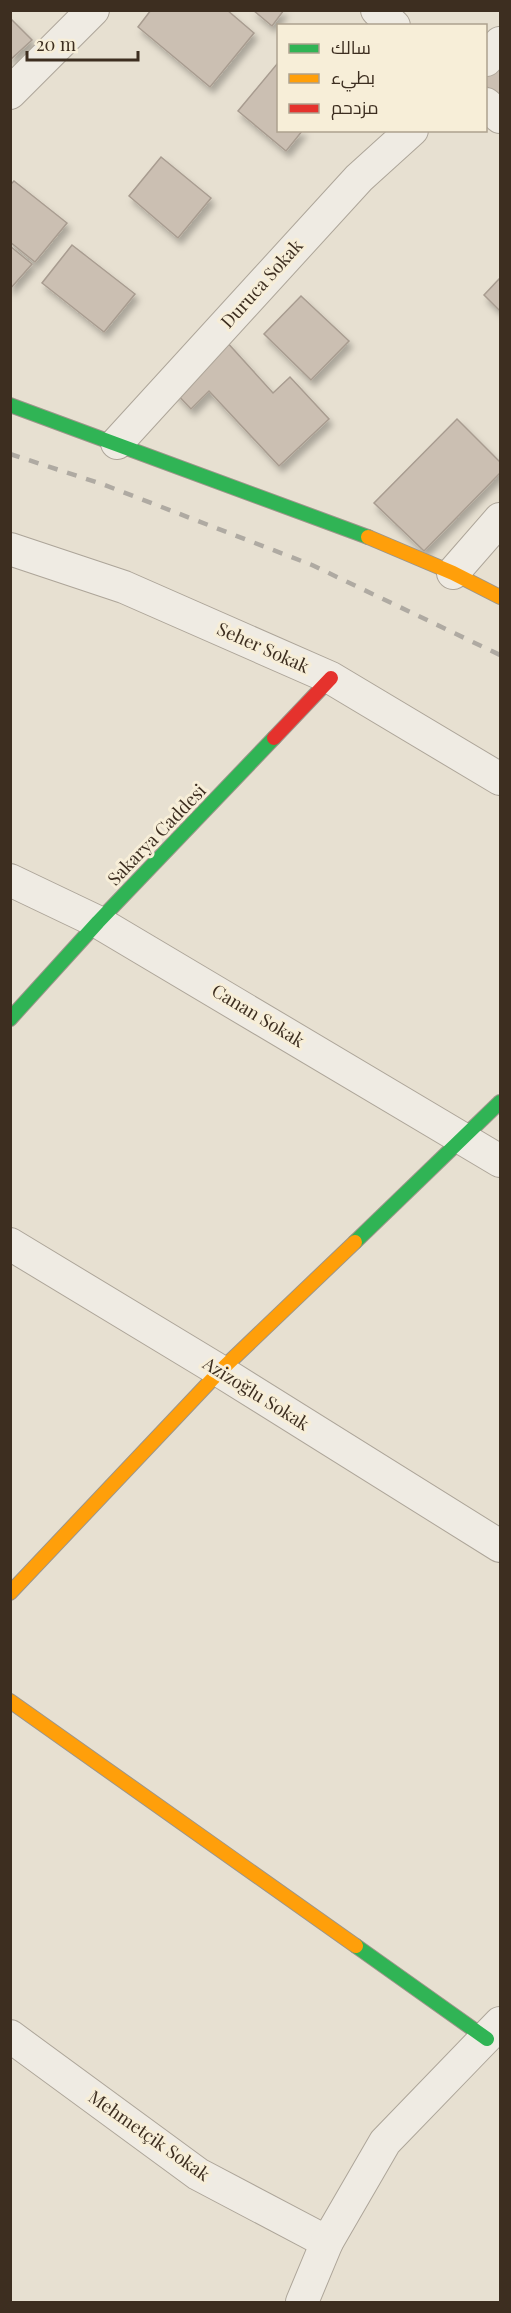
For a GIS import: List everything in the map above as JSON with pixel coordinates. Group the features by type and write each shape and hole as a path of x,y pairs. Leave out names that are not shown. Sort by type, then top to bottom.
{"street":[{"path":"10,93 93,10"},
{"path":"377,10 392,24"},
{"path":"487,59 501,43"},
{"path":"487,105 501,117"},
{"name":"Duruca Sokak","path":"117,443 359,178 410,132"},
{"path":"10,405 346,527 453,573 501,597"},
{"path":"453,573 501,519"},
{"name":"Seher Sokak","path":"10,549 124,587 331,678 501,779"},
{"name":"Sakarya Caddesi","path":"10,1019 98,922 331,678"},
{"name":"Canan Sokak","path":"10,880 98,922 501,1161"},
{"path":"10,1593 220,1371 501,1102"},
{"name":"Azizoğlu Sokak","path":"10,1244 220,1371 501,1546"},
{"path":"10,1701 494,2031 385,2142 327,2242 302,2302"},
{"name":"Mehmetçik Sokak","path":"10,2036 198,2174 327,2242"}],"building":[{"path":"151,10 227,10 254,33 210,87 138,27"},
{"path":"253,10 284,10 272,26"},
{"path":"10,18 32,40 10,60"},
{"path":"500,57 500,99 487,87 487,74"},
{"path":"277,64 277,132 301,132 286,151 238,111"},
{"path":"161,157 211,198 178,238 129,196"},
{"path":"14,181 67,223 35,262 10,242 10,185"},
{"path":"72,245 135,294 104,332 42,283"},
{"path":"10,246 32,264 10,289"},
{"path":"500,278 500,311 484,295"},
{"path":"301,296 349,341 311,380 264,334"},
{"path":"225,340 273,393 290,377 329,419 279,466 209,391 191,409 172,389"},
{"path":"457,419 500,462 500,473 424,551 374,503"}],"railway":[{"path":"10,454 102,484 312,565 500,655"}],"traffic: fast":[{"path":"10,405 368,537"},
{"path":"10,1019 98,922 274,738"},
{"path":"355,1242 500,1102"},
{"path":"356,1946 487,2039"}],"traffic: slow":[{"path":"368,537 453,573 500,597"},
{"path":"10,1593 220,1371 355,1242"},
{"path":"10,1701 356,1946"}],"traffic: jam":[{"path":"274,738 331,678"}]}
